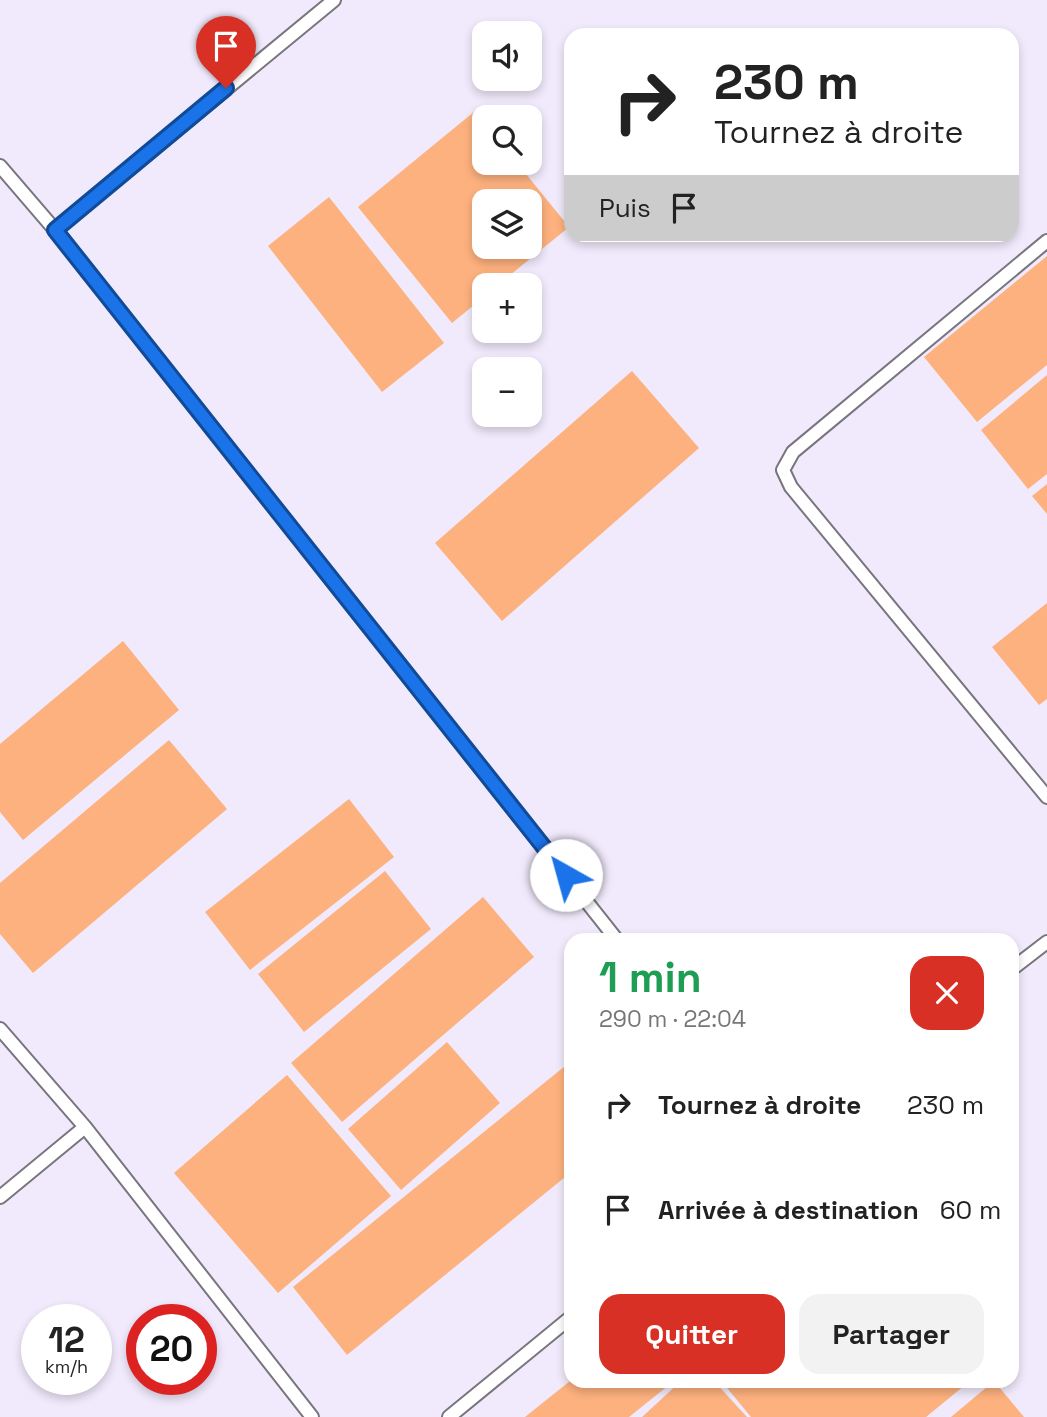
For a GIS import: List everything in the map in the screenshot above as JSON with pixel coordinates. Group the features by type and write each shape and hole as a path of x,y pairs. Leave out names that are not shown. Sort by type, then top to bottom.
{"lane":[{"path":"55,230 334,0"},
{"path":"0,166 55,230 611,933"},
{"path":"1047,241 793,452 783,470 790,487 1047,797"},
{"path":"1019,964 1047,942"},
{"path":"0,1029 85,1126 312,1417"},
{"path":"0,1197 85,1126"},
{"path":"449,1417 564,1323"}],"shaded area":[{"path":"0,0 1047,0 1047,1417 0,1417"}],"building":[{"path":"472,113 472,175 527,175 538,189 472,189 472,259 530,259 513,273 472,273 472,307 452,323 358,207"},
{"path":"542,194 564,221 564,231 542,249"},
{"path":"329,197 444,343 382,392 268,246"},
{"path":"1047,256 1047,365 977,422 924,357"},
{"path":"632,371 699,448 502,621 435,543"},
{"path":"1047,375 1047,474 1028,489 981,430"},
{"path":"1047,484 1047,514 1032,496"},
{"path":"1047,603 1047,699 1039,705 992,647"},
{"path":"123,641 179,710 23,840 0,812 0,744"},
{"path":"169,740 227,809 33,973 0,934 0,883"},
{"path":"349,799 394,857 250,970 205,912"},
{"path":"385,871 431,929 304,1032 258,974"},
{"path":"483,897 534,957 342,1122 291,1063"},
{"path":"447,1042 500,1103 401,1190 348,1129"},
{"path":"564,1067 564,1178 347,1355 293,1287"},
{"path":"287,1075 391,1196 278,1293 174,1173"},
{"path":"564,1386 564,1388 665,1388 629,1417 525,1417"},
{"path":"673,1388 720,1388 747,1417 642,1417"},
{"path":"727,1388 961,1388 926,1417 751,1417"},
{"path":"986,1388 1000,1388 1024,1417 951,1417"}],"route":[{"path":"226,88 55,230 566,875"}]}
